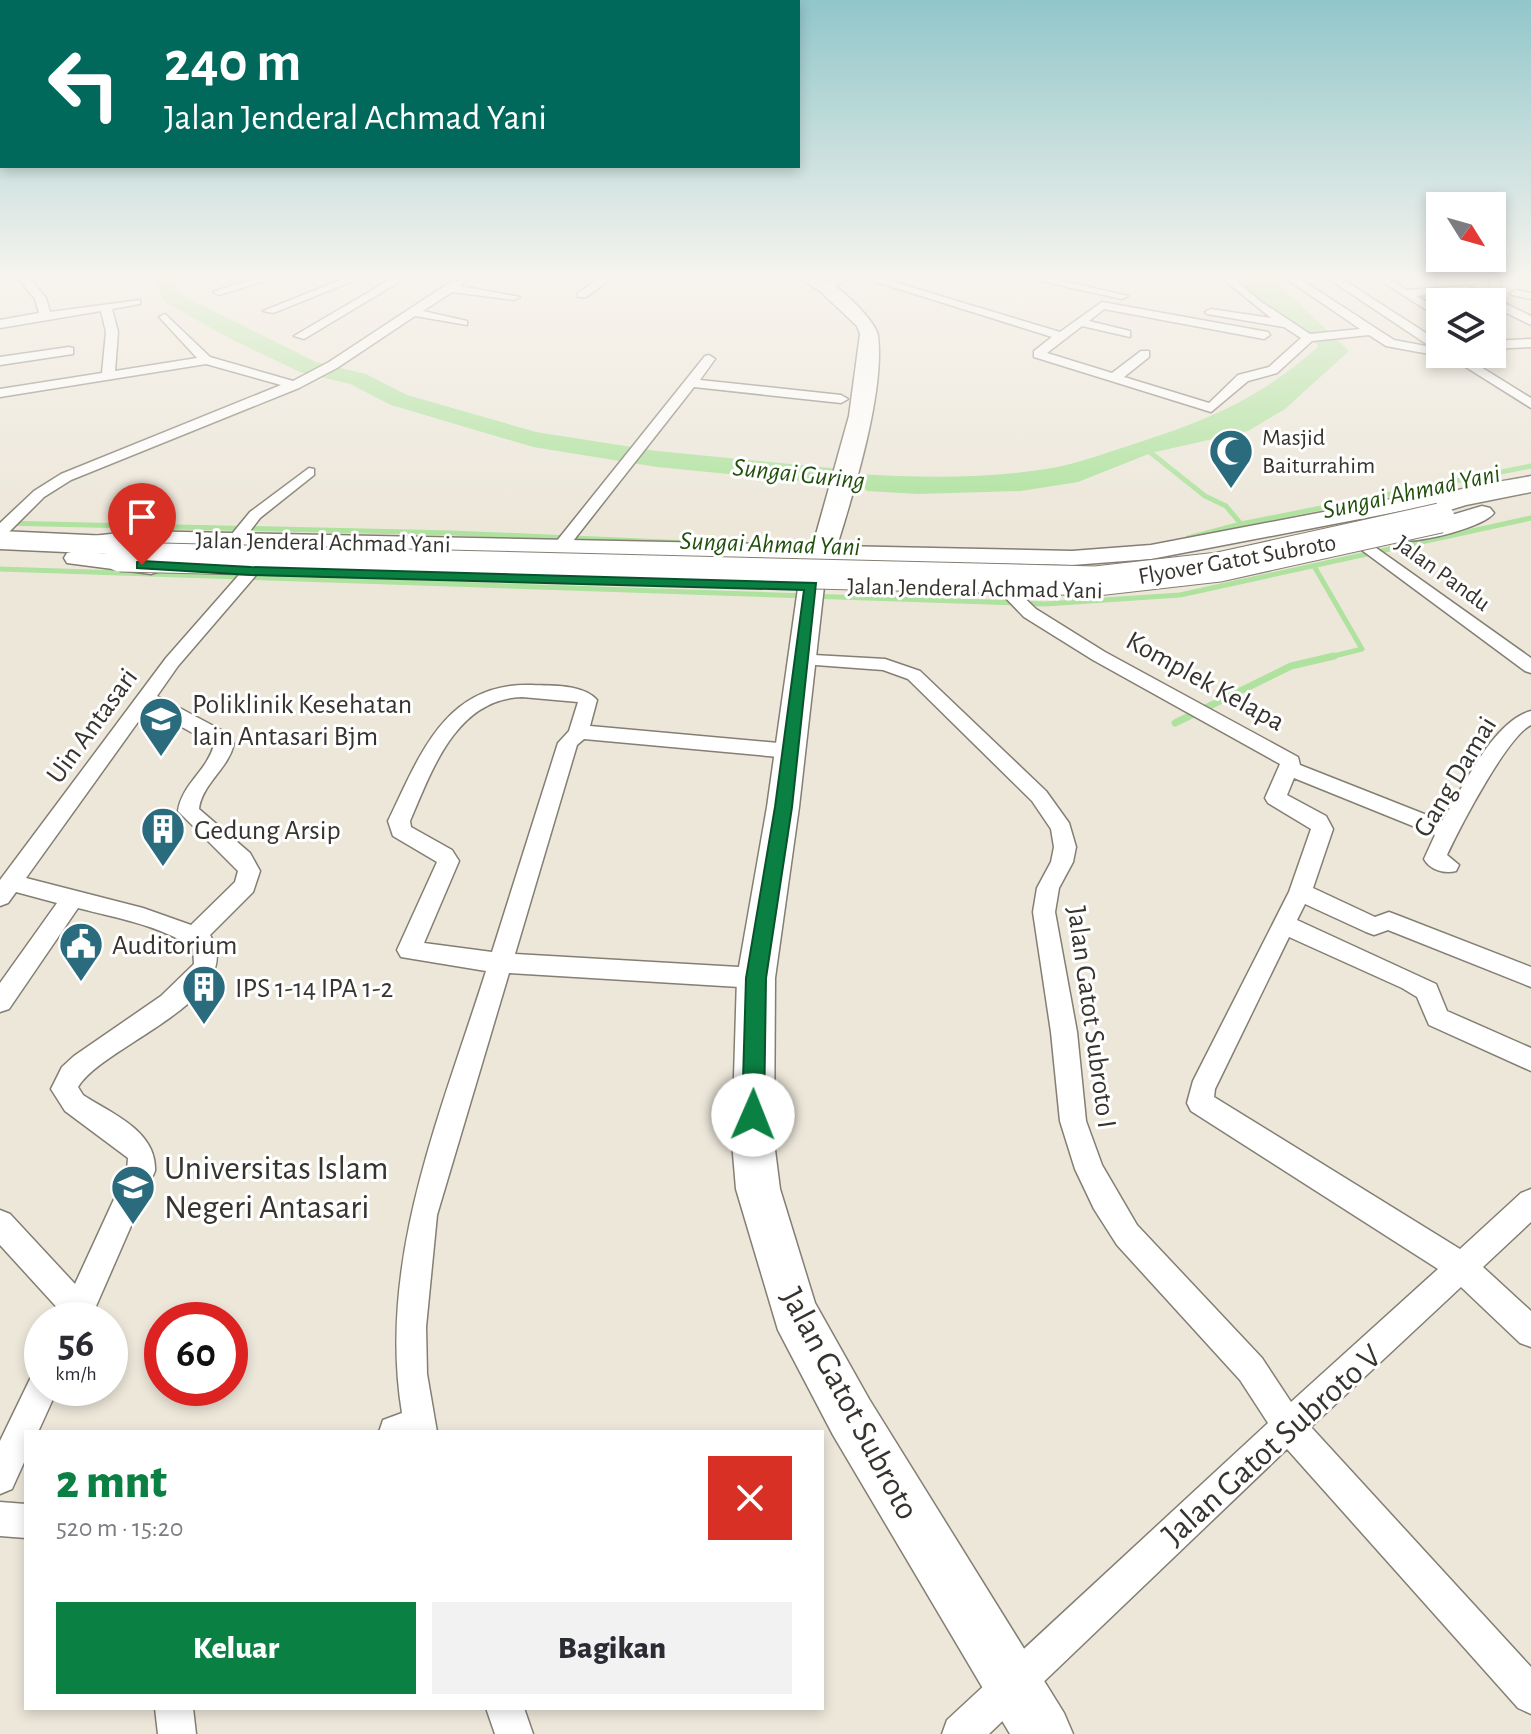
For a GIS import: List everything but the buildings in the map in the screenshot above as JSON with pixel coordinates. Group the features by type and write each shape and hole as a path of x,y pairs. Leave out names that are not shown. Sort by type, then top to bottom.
{"highway":[{"name":"Jalan Jenderal Achmad Yani","path":"1452,510 1531,484"},
{"name":"Jalan Jenderal Achmad Yani","path":"1452,510 1531,501"},
{"name":"Flyover Gatot Subroto","path":"125,551 1096,581 1219,567 1452,510"},
{"name":"Jalan Jenderal Achmad Yani","path":"5,529 84,550 125,551"}],"main road":[{"path":"836,478 846,360"},
{"path":"836,478 858,424 866,360"},
{"name":"Jalan Gatot Subroto","path":"836,478 818,546 756,978 753,1142 758,1189 795,1313 851,1417 1028,1711"},
{"name":"Jalan Jenderal Achmad Yani","path":"1400,504 1452,510 1450,525 1371,550 1176,585 1015,599 935,588 810,597 697,583 250,573 84,550 137,538 564,539 702,550 818,546 937,556 1072,558 1151,552 1400,504"},
{"path":"697,583 734,574 740,567 738,562 702,550"},
{"path":"935,588 891,581 876,572 884,564 937,556"}],"street":[{"path":"108,375 109,360"},
{"path":"2,410 7,392 206,360 294,385"},
{"path":"5,529 48,487 66,477 294,385 341,360"},
{"path":"564,539 637,453 708,360"},
{"path":"1057,360 1214,408 1241,380 1273,370 1285,360"},
{"path":"1114,378 1137,360"},
{"path":"1473,368 1531,404"},
{"path":"691,383 843,385"},
{"path":"235,540 255,515 309,472"},
{"name":"Jalan Pandu","path":"1371,550 1531,667"},
{"name":"Uin Antasari","path":"5,890 172,662 250,573"},
{"name":"Komplek Kelapa","path":"1015,599 1099,656 1291,762 1275,798 1312,815 1322,829 1300,892"},
{"name":"Jalan Gatot Subroto I","path":"802,658 885,665 914,675 1054,813 1065,847 1062,862 1048,888 1044,912 1064,1032 1073,1121 1089,1169 1127,1235 1251,1369 1289,1427 1531,1695"},
{"path":"412,1429 411,1327 423,1215 500,963 568,743 578,733 588,700 585,696 504,692 458,717 429,758 399,821 401,831 448,861 409,950 500,963 756,978"},
{"path":"145,698 216,736 224,744 222,756 192,795 188,811 242,859 249,871 245,886 194,936"},
{"name":"Gang Damai","path":"1448,865 1435,859 1447,831 1506,736 1518,723 1531,717"},
{"path":"578,733 790,751"},
{"path":"1290,769 1447,831"},
{"path":"5,890 72,899 143,917 194,936 206,950 206,965 199,976 175,999 83,1064 71,1075 64,1089 74,1103 136,1146 142,1155 141,1171 83,1302"},
{"path":"1531,977 1389,921 1374,926 1300,892 1202,1089 1200,1103 1463,1268 1531,1332"},
{"path":"0,1002 72,899"},
{"path":"1285,925 1411,981 1427,991 1438,1018 1531,1060"},
{"name":"Jalan Gatot Subroto V","path":"961,1734 1028,1711 1181,1525 1531,1203"},
{"path":"0,1224 66,1302"},
{"path":"0,1477 34,1406"},
{"path":"0,1519 24,1521"},
{"path":"174,1710 177,1734"},
{"path":"506,1710 514,1734"}],"water":[{"path":"1302,360 1339,360 1285,409 1248,431 1151,453 1078,482 1021,491 918,494 867,491 862,486 778,476 778,469 957,476 1028,472 1062,466 1093,458 1215,414 1257,392"}],"waterway":[{"name":"Sungai Guring","path":"293,360 308,367 358,379 399,400 533,439 657,459 831,476"},
{"path":"1146,449 1205,496 1226,506 1241,524"},
{"name":"Sungai Ahmad Yani","path":"1241,524 1531,466"},
{"name":"Sungai Ahmad Yani","path":"0,569 1045,604 1180,595 1531,518"},
{"name":"Sungai Ahmad Yani","path":"0,523 452,533 689,543"},
{"name":"Sungai Ahmad Yani","path":"1188,538 1241,524"},
{"path":"1314,566 1362,649 1334,656"},
{"path":"1175,723 1291,666 1334,656"},
{"path":"1326,658 1334,656"}],"place":[{"name":"Masjid Baiturrahim","path":"1231,490"},
{"name":"Poliklinik Kesehatan Iain Antasari Bjm","path":"161,758"},
{"name":"Gedung Arsip","path":"163,868"},
{"name":"Auditorium","path":"81,983"},
{"name":"IPS 1-14 IPA 1-2","path":"204,1026"},
{"name":"Universitas Islam Negeri Antasari","path":"133,1226"}],"route":[{"path":"142,565 251,571 811,586 783,807 756,978 753,1115"}]}
